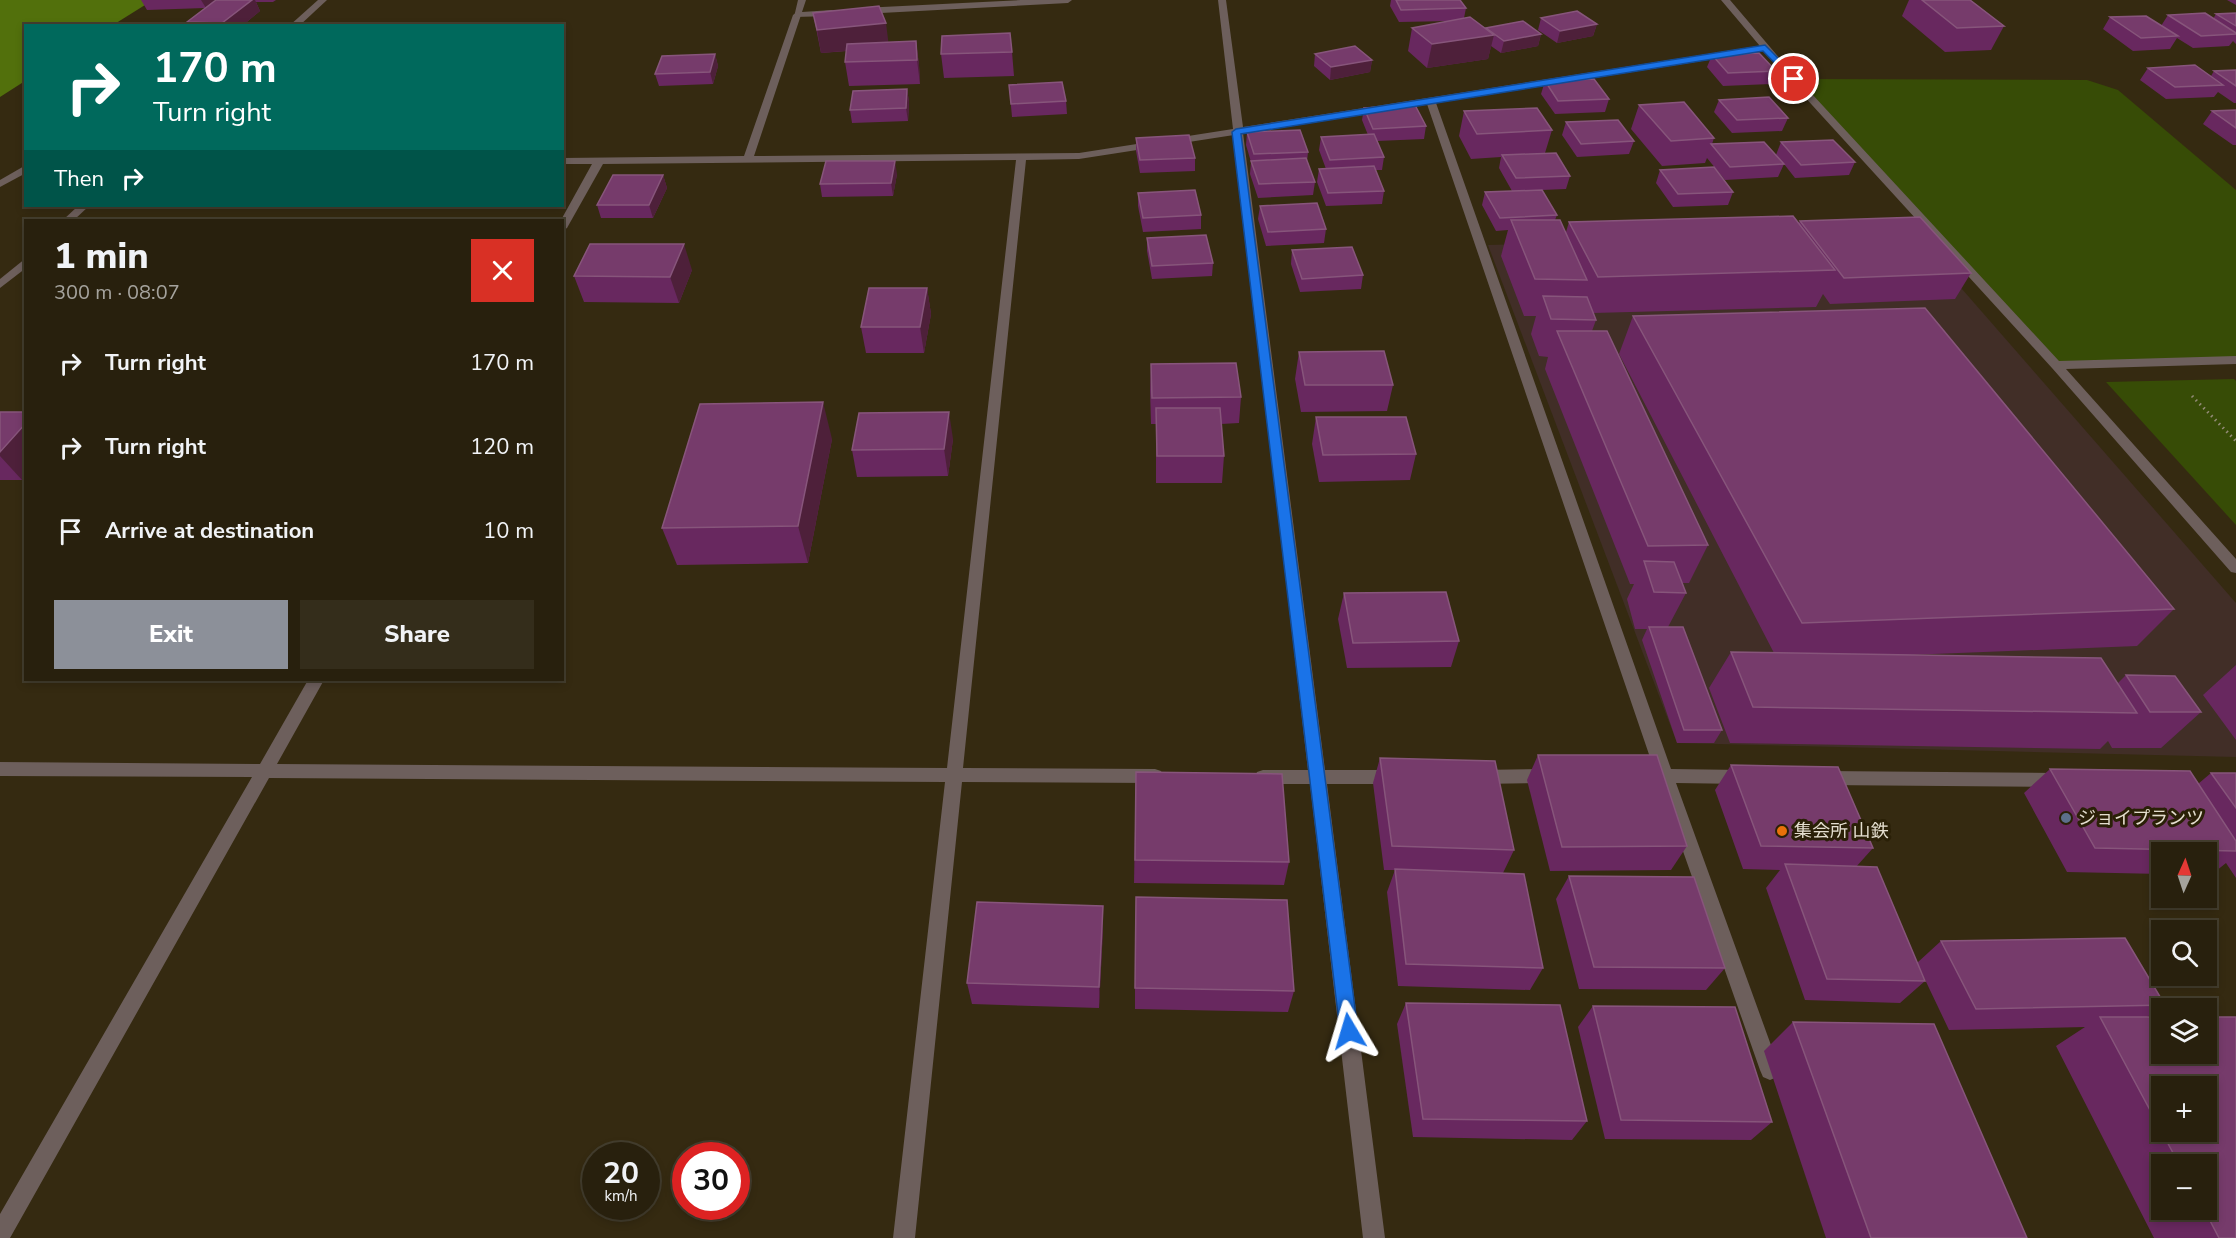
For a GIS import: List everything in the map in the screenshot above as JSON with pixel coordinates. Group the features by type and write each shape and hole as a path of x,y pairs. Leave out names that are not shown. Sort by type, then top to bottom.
{"street":[{"path":"295,24 323,0"},
{"path":"748,159 802,0"},
{"path":"854,12 1068,0"},
{"path":"1222,0 1236,132 1374,1238"},
{"path":"1725,0 1765,48 2056,365 2236,568"},
{"path":"797,15 843,13"},
{"path":"564,161 1080,156 1765,48"},
{"path":"1431,101 1665,776 1775,1084"},
{"path":"904,1238 1021,156"},
{"path":"564,224 599,161"},
{"path":"0,184 24,169"},
{"path":"69,219 83,207"},
{"path":"0,285 24,263"},
{"path":"2056,365 2236,360"},
{"path":"0,1235 197,885 266,770 315,681"},
{"path":"0,769 1177,776"},
{"path":"1462,777 1569,776"},
{"path":"1629,776 1760,777"},
{"path":"1248,777 1414,777"},
{"path":"1808,778 2069,780"}],"path":[{"path":"2161,363 2236,441"}],"shaded area":[{"path":"1914,234 2236,603 2236,757 1677,743 1488,245"}],"green space":[{"path":"0,0 153,0 115,24 24,24 24,82 0,97"},
{"path":"1794,79 2087,80 2118,90 2236,190 2236,359 2056,365"},
{"path":"2234,379 2236,381 2236,525 2106,382"}],"building":[{"path":"216,0 252,0 222,23 187,22"},
{"path":"1396,0 1460,0 1466,8 1401,10"},
{"path":"1922,0 1970,0 2004,26 1957,28"},
{"path":"879,6 886,23 817,30 813,13"},
{"path":"1577,11 1597,24 1560,31 1541,18"},
{"path":"2205,13 2236,34 2201,36 2168,15"},
{"path":"2236,13 2236,26 2216,14"},
{"path":"2146,16 2178,36 2141,38 2110,17"},
{"path":"1470,17 1494,35 1432,44 1412,28"},
{"path":"1523,21 1541,34 1504,41 1486,28"},
{"path":"1010,33 1012,52 941,54 942,36"},
{"path":"916,41 917,60 845,62 847,44"},
{"path":"1355,46 1372,60 1331,67 1315,54"},
{"path":"1759,53 1776,71 1728,73 1712,55"},
{"path":"715,54 710,72 655,74 662,56"},
{"path":"2195,65 2223,85 2175,87 2148,68"},
{"path":"2236,70 2236,86 2214,71"},
{"path":"1594,79 1609,99 1558,101 1545,81"},
{"path":"1062,82 1066,101 1011,104 1009,85"},
{"path":"907,89 906,108 850,110 853,91"},
{"path":"1769,97 1788,118 1737,120 1719,100"},
{"path":"1684,102 1714,138 1671,141 1639,105"},
{"path":"1415,105 1426,126 1373,129 1364,108"},
{"path":"1537,108 1552,130 1477,134 1464,111"},
{"path":"2236,110 2236,128 2212,111"},
{"path":"1618,120 1634,141 1581,144 1566,122"},
{"path":"1300,130 1308,152 1254,154 1247,132"},
{"path":"1374,134 1384,157 1330,160 1321,137"},
{"path":"1189,135 1195,158 1140,160 1136,138"},
{"path":"1833,140 1855,162 1801,165 1781,142"},
{"path":"1764,142 1784,164 1730,167 1711,144"},
{"path":"1556,153 1570,176 1516,178 1502,155"},
{"path":"1306,158 1315,182 1259,184 1251,161"},
{"path":"826,161 895,161 891,183 820,184"},
{"path":"1374,166 1384,191 1328,193 1319,169"},
{"path":"1714,167 1733,192 1678,194 1660,170"},
{"path":"613,175 663,175 649,205 597,205"},
{"path":"1195,190 1201,215 1143,218 1138,193"},
{"path":"1542,190 1557,215 1500,218 1485,192"},
{"path":"1317,203 1326,229 1268,232 1260,206"},
{"path":"1793,216 1835,270 1598,277 1569,222"},
{"path":"1920,217 1971,273 1844,278 1800,221"},
{"path":"1511,220 1560,220 1587,280 1535,279"},
{"path":"1206,235 1213,263 1152,266 1147,238"},
{"path":"590,244 684,244 670,277 574,276"},
{"path":"1352,247 1363,275 1302,279 1292,250"},
{"path":"869,288 927,288 920,327 861,327"},
{"path":"1543,296 1587,297 1596,320 1551,319"},
{"path":"1925,308 2174,609 1802,623 1633,316"},
{"path":"1557,331 1607,331 1708,545 1648,546"},
{"path":"1384,351 1393,385 1305,385 1299,352"},
{"path":"1236,363 1241,397 1152,398 1151,364"},
{"path":"823,402 798,526 662,528 700,404"},
{"path":"1156,408 1220,408 1224,456 1157,456"},
{"path":"0,412 24,412 24,425 0,452"},
{"path":"949,412 944,449 852,450 859,413"},
{"path":"1316,417 1406,417 1416,454 1323,455"},
{"path":"1644,561 1674,562 1686,593 1654,592"},
{"path":"1446,592 1459,641 1353,643 1344,593"},
{"path":"1649,627 1683,627 1722,730 1684,730"},
{"path":"1731,652 2101,658 2137,713 1753,707"},
{"path":"2126,675 2175,676 2201,712 2150,712"},
{"path":"1538,755 1657,755 1687,846 1562,847"},
{"path":"1380,758 1495,761 1514,850 1392,846"},
{"path":"1731,765 1838,767 1873,848 1761,846"},
{"path":"2050,769 2190,771 2236,841 2236,851 2217,851 2217,842 2151,842 2151,849 2095,848"},
{"path":"1136,772 1282,774 1289,862 1135,860"},
{"path":"2211,773 2236,773 2236,808"},
{"path":"1785,864 1877,867 1925,981 1827,979"},
{"path":"1395,869 1524,874 1543,968 1406,964"},
{"path":"1569,876 1694,877 1725,968 1594,967"},
{"path":"1136,897 1287,900 1294,991 1135,988"},
{"path":"977,902 1103,906 1099,987 967,983"},
{"path":"2125,938 2151,982 2151,986 2154,986 2161,998 2151,998 2151,1005 1976,1009 1941,941"},
{"path":"1406,1003 1560,1005 1587,1121 1423,1119"},
{"path":"1593,1006 1735,1007 1772,1122 1621,1120"},
{"path":"2100,1017 2151,1017 2151,1064 2217,1064 2217,1017 2236,1017 2236,1238 2219,1238 2210,1220 2217,1220 2217,1154 2174,1154 2167,1142 2217,1142 2217,1076 2151,1076 2151,1112"},
{"path":"1793,1022 1934,1024 2027,1238 1871,1238"}],"place":[{"name":"ジョイプランツ","path":"2066,818"},
{"name":"集会所 山鉄","path":"1782,831"}],"route":[{"path":"1349,1031 1236,132 1765,48 1794,79"}]}
